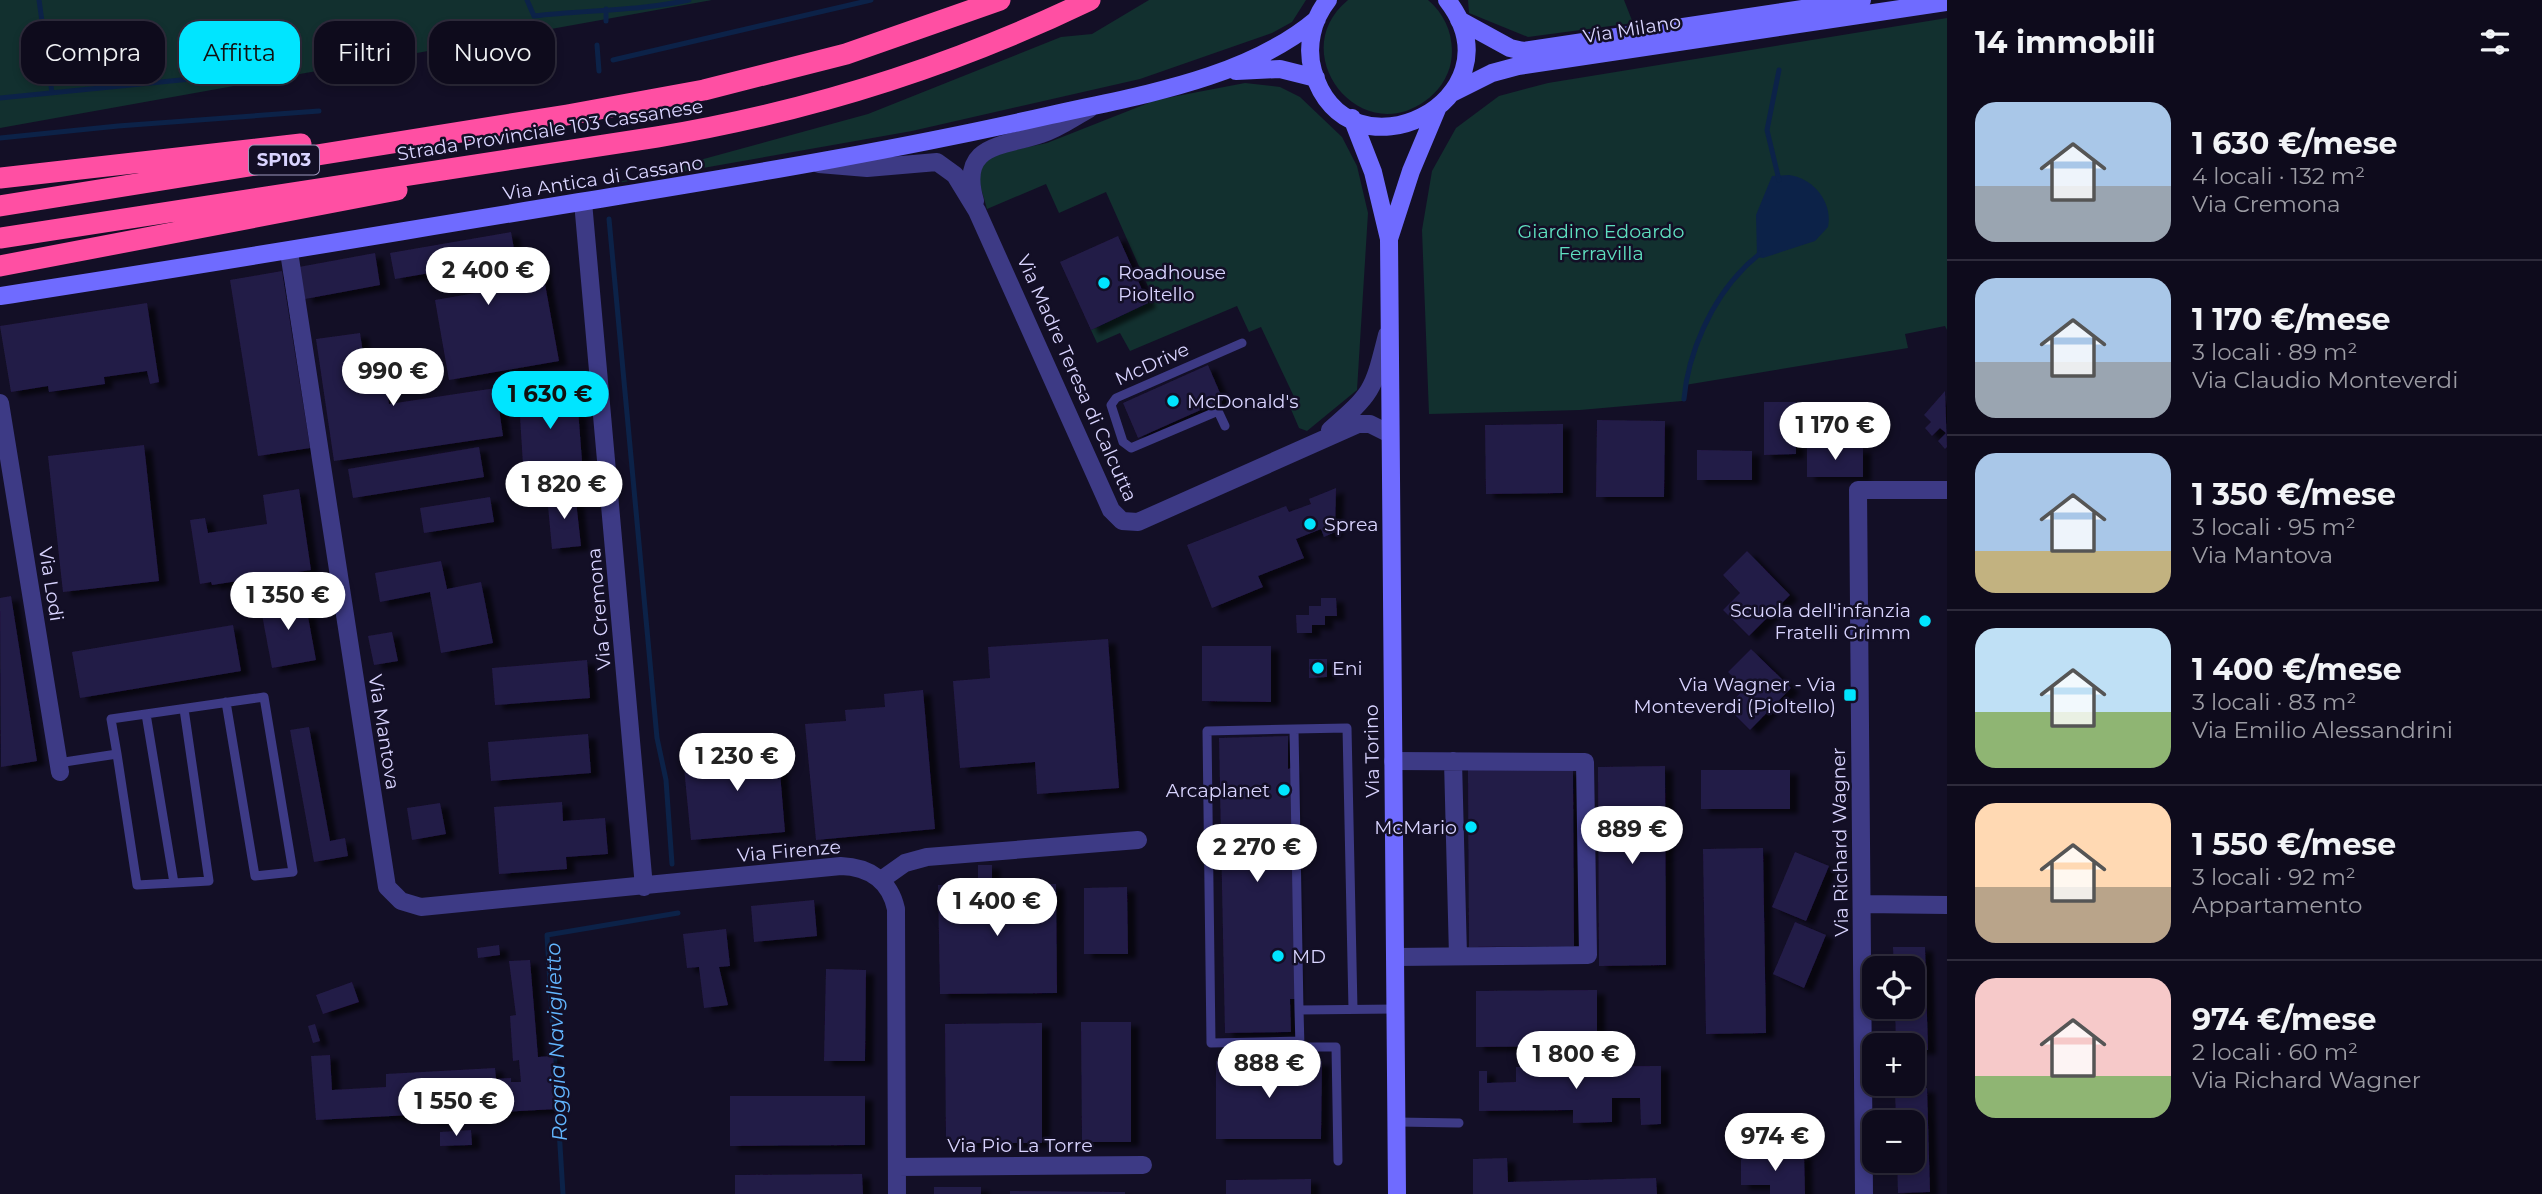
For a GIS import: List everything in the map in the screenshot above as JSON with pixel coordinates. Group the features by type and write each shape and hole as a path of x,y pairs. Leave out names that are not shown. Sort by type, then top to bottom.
{"highway":[{"name":"Strada Provinciale 103 Cassanese","path":"0,206 567,115 704,90 799,67 892,39 1000,0"},
{"name":"Strada Provinciale 103 Cassanese","path":"0,238 718,126 839,96 981,48 1090,0"},
{"name":"SP103","path":"0,177 567,115"},
{"name":"SP103","path":"0,266 381,194 562,152"}],"street":[{"path":"1328,0 1317,19 1310,41 1315,78 1330,101 1352,118 1373,126 1397,127 1419,121 1437,109 1452,93 1465,58 1465,38 1448,1"},
{"name":"Via Milano","path":"1459,20 1510,48 1523,51 1862,0"},
{"name":"Via Milano","path":"1452,93 1492,73 1518,66 1947,2"},
{"name":"Via Antica di Cassano","path":"0,296 289,252 932,141 1098,105 1208,75 1276,49 1317,19"},
{"name":"Via Antica di Cassano","path":"1208,75 1271,68 1315,78"},
{"name":"Via Madre Teresa di Calcutta","path":"978,211 971,178 974,165 984,151 1043,134 1098,105"},
{"path":"1389,239 1410,171 1437,109"},
{"path":"1352,118 1373,172 1389,239"},
{"name":"Via Madre Teresa di Calcutta","path":"812,163 867,168 937,162 955,174 978,211 1111,510 1119,519 1138,522 1316,441 1362,423 1391,433"},
{"name":"Via Cremona","path":"583,202 645,887"},
{"name":"Via Torino","path":"1389,239 1398,1194"},
{"name":"Via Mantova","path":"289,252 387,887"},
{"name":"Via Madre Teresa di Calcutta","path":"1316,441 1373,388 1390,325"},
{"name":"Via Lodi","path":"0,402 59,768"},
{"name":"Via Richard Wagner","path":"1864,1194 1858,491 1947,490"},
{"path":"1393,761 1585,762 1588,955 1395,957"},
{"path":"1453,761 1458,956"},
{"path":"897,1194 896,909 888,887 881,880 899,866 919,859 1138,839"},
{"name":"Via Firenze","path":"387,887 401,901 421,907 841,866 863,870 881,880"},
{"path":"1862,904 1947,905"},
{"name":"Via Pio La Torre","path":"897,1167 1143,1166"}],"lane":[{"name":"McDrive","path":"1225,426 1218,411 1131,448 1123,442 1111,405 1116,398 1242,344"},
{"path":"184,709 209,881 137,886 111,719 184,709 226,702 264,697 293,872 255,876 226,702"},
{"path":"146,714 174,883"},
{"path":"1300,1041 1211,1043 1206,731 1347,728 1353,1009"},
{"path":"1294,729 1300,1047 1336,1047 1338,1161"},
{"path":"59,768 117,754"},
{"path":"1299,1010 1396,1009"},
{"path":"1397,1122 1459,1123"}],"green space":[{"path":"0,0 712,0 555,28 555,21 429,21 429,51 415,53 415,21 314,21 314,72 300,74 300,21 179,21 179,84 245,84 0,128"},
{"path":"1149,0 1306,0 1292,22 1272,33 1140,79 912,131 612,184 868,114 1061,37 1092,34"},
{"path":"1348,0 1428,0 1444,20 1452,44 1450,68 1442,84 1425,101 1400,113 1376,113 1355,104 1338,88 1327,67 1324,44 1330,21"},
{"path":"1468,0 1624,0 1633,23 1528,37 1469,13"},
{"name":"Giardino Edoardo Ferravilla","path":"1947,18 1947,330 1945,326 1905,334 1908,348 1685,385 1682,401 1580,410 1429,414 1422,230 1432,171 1456,128 1499,96 1548,83"},
{"path":"1245,83 1280,87 1300,97 1342,137 1357,166 1368,213 1357,390 1307,431 1299,428 1290,407 1297,403 1261,327 1249,332 1237,306 1130,351 1120,333 1097,343 1091,330 1154,300 1106,192 1059,213 1046,184 987,209 978,178 980,168 995,154 1047,143 1156,100"}],"water":[{"path":"1789,175 1806,181 1819,193 1827,209 1828,227 1815,241 1763,258 1757,257 1756,215 1772,176"}],"building":[{"path":"511,232 517,266 541,262 559,361 449,380 435,300 481,292 476,265 395,279 390,253"},
{"name":"Roadhouse Pioltello","path":"1118,236 1148,303 1091,330 1060,262"},
{"path":"375,253 380,285 305,299 299,267"},
{"path":"282,271 310,448 258,456 230,280"},
{"path":"147,303 159,382 150,384 147,371 104,377 105,384 49,392 48,386 11,392 0,326"},
{"path":"360,333 365,366 383,364 389,404 496,388 503,436 334,461 316,339"},
{"name":"McDonald's","path":"1208,365 1223,400 1138,438 1123,403"},
{"path":"1945,391 1947,447 1945,449 1938,441 1946,433 1940,428 1932,436 1925,428 1931,422 1924,415"},
{"path":"577,396 582,461 523,465 519,400"},
{"path":"1764,402 1796,402 1796,454 1764,455"},
{"path":"1597,420 1665,421 1664,497 1596,497"},
{"path":"1563,424 1563,493 1486,494 1485,425"},
{"path":"144,445 159,581 63,592 48,456"},
{"path":"479,447 484,477 353,498 348,469"},
{"path":"1807,448 1863,448 1863,477 1807,477"},
{"path":"1697,450 1752,451 1752,480 1697,480"},
{"path":"1336,488 1335,532 1324,537 1321,529 1296,539 1304,558 1258,576 1263,587 1212,608 1187,545 1286,506 1289,512 1311,504 1309,499"},
{"path":"299,489 311,570 212,585 211,582 200,584 190,520 205,518 208,533 267,524 263,495"},
{"path":"575,492 581,546 552,549 547,495"},
{"path":"490,497 494,522 424,533 420,508"},
{"path":"1747,551 1790,595 1749,636 1723,610 1740,593 1723,575"},
{"path":"441,561 447,589 481,582 493,643 441,653 430,592 380,602 375,573"},
{"path":"304,595 316,660 272,668 260,604"},
{"path":"11,596 37,761 1,767 0,598"},
{"path":"1321,598 1336,598 1337,616 1325,616 1325,625 1312,625 1312,633 1297,633 1296,615 1309,615 1309,606 1321,606"},
{"path":"233,625 241,671 80,698 72,652"},
{"path":"392,632 398,661 374,665 368,636"},
{"path":"1108,639 1119,788 1037,794 1035,762 960,768 953,681 990,678 988,647"},
{"path":"1202,646 1271,646 1271,702 1202,701"},
{"path":"1751,649 1791,688 1750,730 1727,707 1745,688 1728,672"},
{"name":"Eni","path":"1309,659 1327,659 1327,677 1309,678"},
{"path":"587,660 590,698 495,705 492,668"},
{"path":"923,690 935,829 816,840 805,724 846,721 845,710 885,707 884,694"},
{"path":"309,727 330,841 345,838 348,856 314,862 290,730"},
{"path":"588,734 591,773 491,781 488,742"},
{"path":"777,736 785,832 691,840 684,767 716,765 715,751 746,748 745,739"},
{"path":"1288,736 1288,769 1291,768 1295,999 1290,999 1291,1032 1225,1033 1219,738"},
{"path":"1665,766 1666,965 1599,966 1598,767"},
{"path":"1468,770 1573,770 1574,946 1469,947"},
{"path":"1701,770 1790,770 1790,809 1701,809"},
{"path":"562,802 563,821 605,818 608,854 566,857 567,869 499,874 494,807"},
{"path":"440,803 446,834 412,840 407,808"},
{"path":"1763,848 1766,1033 1706,1034 1703,849"},
{"path":"1795,852 1829,866 1806,921 1772,907"},
{"path":"978,865 992,865 992,885 1056,884 1057,993 940,994 938,885 978,885"},
{"path":"1127,887 1128,954 1084,954 1084,888"},
{"path":"814,900 817,936 754,942 751,906"},
{"path":"1795,922 1826,935 1804,988 1773,974"},
{"path":"726,929 730,966 719,967 728,1005 704,1008 699,967 687,968 683,934"},
{"path":"499,945 500,955 478,958 477,948"},
{"path":"1893,947 1925,947 1928,1050 1925,1050 1925,1033 1896,1033 1895,1019 1925,1019 1925,956 1893,956"},
{"path":"530,960 538,1057 553,1056 556,1109 482,1113 483,1118 468,1119 468,1113 442,1114 442,1120 430,1120 430,1114 316,1120 311,1056 330,1055 332,1090 386,1087 386,1074 495,1068 496,1079 511,1078 511,1082 521,1082 519,1060 513,1061 510,1016 516,1015 509,961"},
{"path":"826,969 866,970 865,1061 824,1061"},
{"path":"352,982 359,1002 323,1014 316,995"},
{"path":"1597,990 1597,1046 1476,1047 1476,991"},
{"path":"1081,1022 1131,1022 1131,1142 1082,1142"},
{"path":"1042,1023 1042,1143 946,1143 945,1024"},
{"path":"315,1024 320,1041 313,1043 308,1026"},
{"path":"1216,1061 1322,1061 1321,1139 1216,1139"},
{"path":"1661,1066 1661,1124 1641,1125 1640,1098 1612,1098 1612,1122 1573,1123 1573,1110 1479,1111 1479,1071 1487,1071 1487,1083 1516,1082 1516,1067"},
{"path":"1925,1088 1930,1192 1898,1193 1897,1173 1925,1173 1925,1110 1896,1110 1895,1096 1925,1096"},
{"path":"730,1096 865,1096 865,1145 730,1146"},
{"path":"471,1130 472,1145 440,1146 440,1132"},
{"path":"1804,1154 1805,1194 1770,1194 1770,1185 1741,1185 1741,1155"},
{"path":"1507,1158 1508,1182 1656,1178 1657,1194 1473,1194 1473,1159"},
{"path":"862,1174 863,1194 735,1194 735,1175"},
{"path":"1311,1179 1311,1194 1226,1194 1226,1180"},
{"path":"934,1187 981,1187 981,1194 934,1194"},
{"path":"1010,1191 1125,1192 1125,1194 1010,1194"}],"waterway":[{"path":"39,0 52,93"},
{"name":"Roggia Naviglietto","path":"527,0 534,16 689,0"},
{"path":"613,60 871,0"},
{"name":"Roggia Naviglietto","path":"606,9 606,21"},
{"name":"Roggia Naviglietto","path":"597,45 599,71"},
{"path":"1779,70 1767,130 1779,180"},
{"path":"0,98 179,80"},
{"path":"0,138 319,111"},
{"name":"Roggia Naviglietto","path":"609,219 657,738 666,780 672,864"},
{"path":"1684,399 1690,364 1703,329 1732,281 1760,253"},
{"name":"Roggia Naviglietto","path":"563,1194 547,935 678,913"}],"place":[{"name":"Roadhouse Pioltello","path":"1104,283"},
{"name":"McDonald's","path":"1173,401"},
{"name":"Sprea","path":"1310,524"},
{"name":"Scuola dell'infanzia Fratelli Grimm","path":"1925,621"},
{"name":"Eni","path":"1318,668"},
{"name":"Via Wagner - Via Monteverdi (Pioltello)","path":"1850,695"},
{"name":"Arcaplanet","path":"1284,790"},
{"name":"McMario","path":"1471,827"},
{"name":"MD","path":"1278,956"}]}
